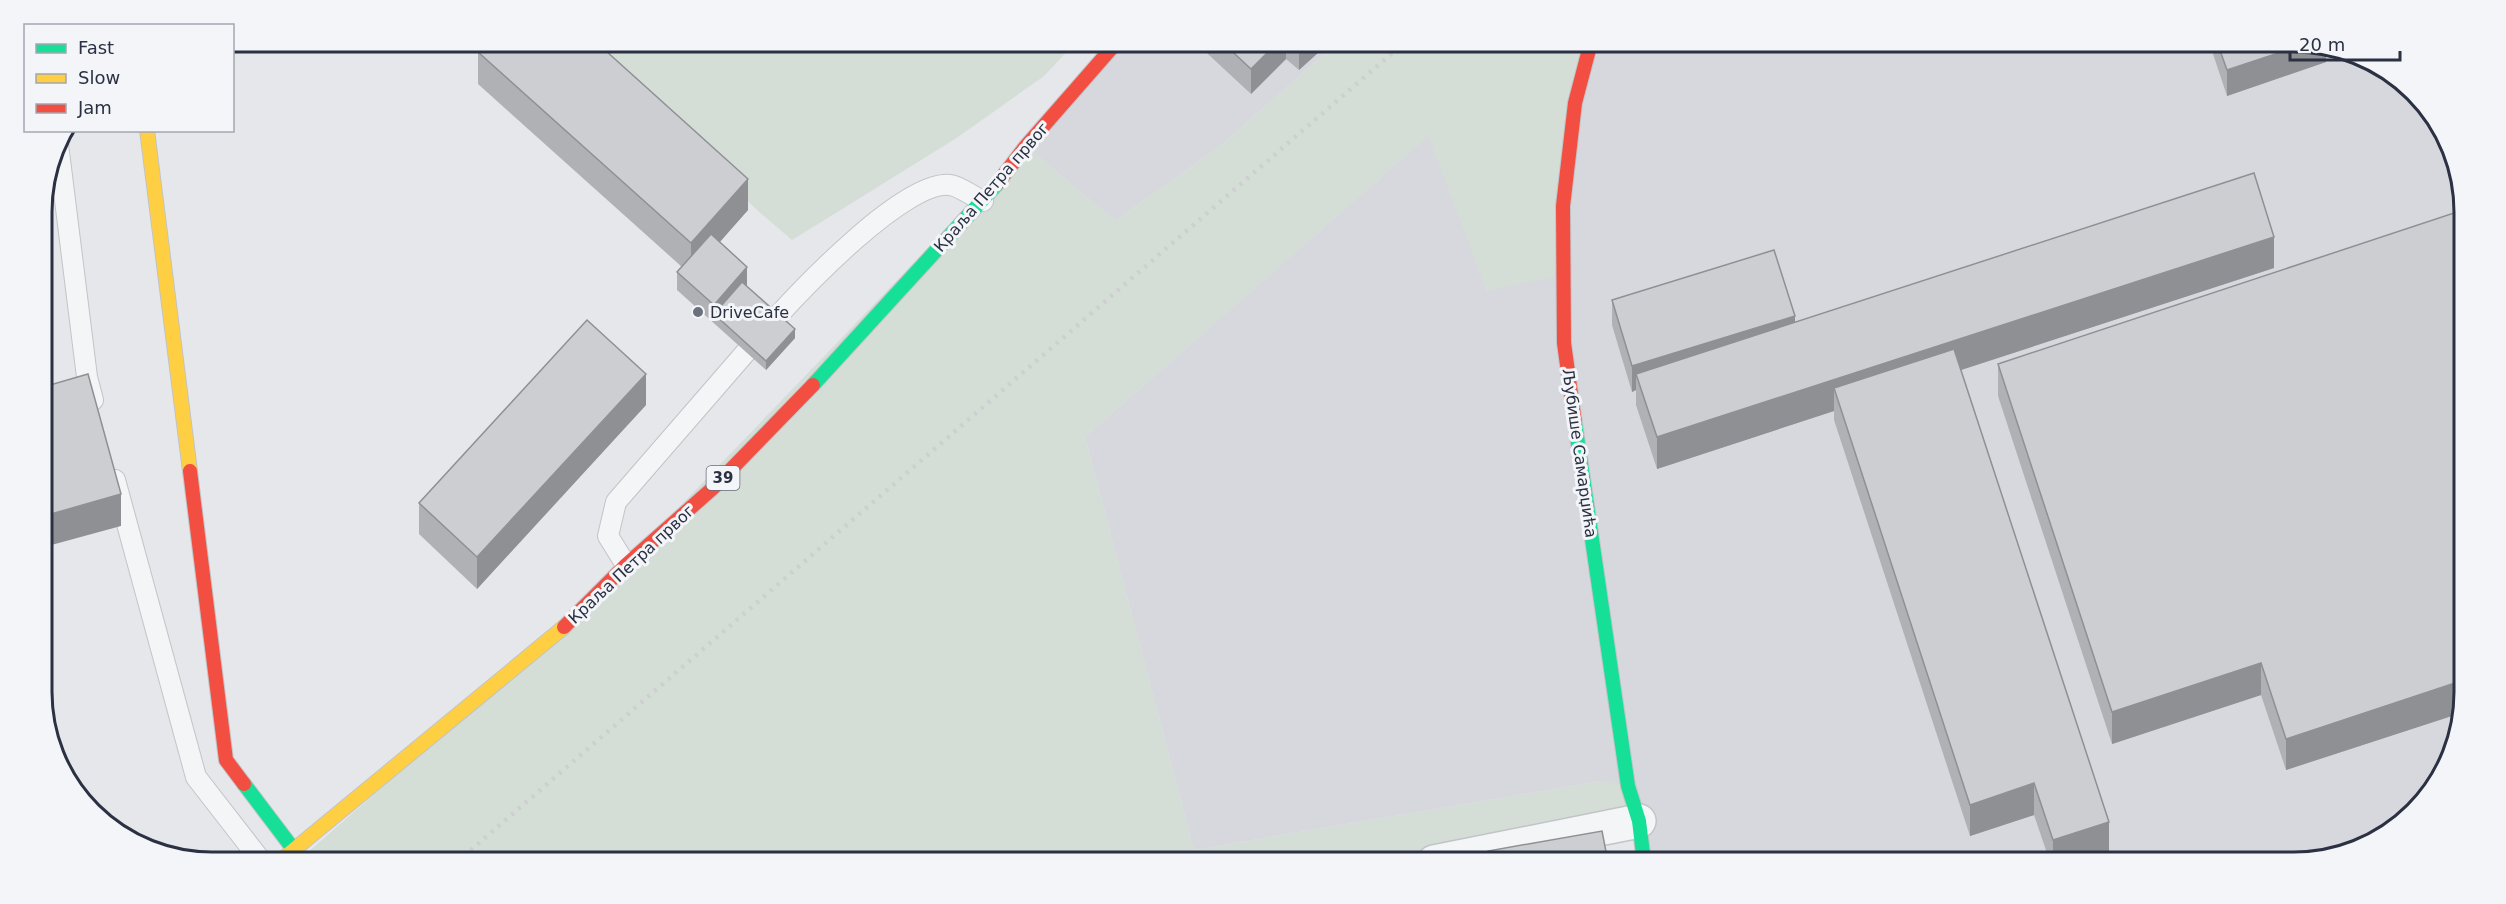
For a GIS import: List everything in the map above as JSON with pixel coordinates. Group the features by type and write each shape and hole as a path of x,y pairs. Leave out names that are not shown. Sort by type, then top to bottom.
{"street":[{"name":"Љубише Самарџића","path":"1588,52 1575,103 1563,207 1564,343 1628,786 1639,821 1643,851"},
{"name":"Краља Петра првог","path":"292,852 564,627 626,565 713,488 812,386 983,201 1026,146 1109,53"},
{"path":"147,132 226,760 294,850"},
{"path":"1487,851 1639,821"}],"lane":[{"path":"60,164 87,377 99,422"},
{"path":"774,320 833,259 873,225 917,193 933,187 951,185 983,201"},
{"path":"626,565 608,536 616,502 746,352"},
{"path":"65,383 87,377"},
{"path":"108,457 196,777 254,852"}],"shaded area":[{"path":"1326,52 1220,146 1115,221 1026,146 1109,53"},
{"path":"1326,52 1590,52 1562,275 1487,291 1428,136 1085,437 1194,850 1601,781 1628,786 1639,821 1487,851 308,852 564,627 1026,146 1115,221 1220,146"},
{"path":"1587,52 2294,52 2335,58 2364,69 2399,92 2427,124 2441,151 2452,191 2454,212 2454,692 2450,723 2437,762 2427,780 2407,805 2374,830 2345,843 2304,851 1638,851 1601,781 1194,850 1085,437 1429,135 1487,291"},
{"path":"598,53 1066,53 1044,76 955,139 792,240 757,210"}],"building":[{"path":"1268,52 1251,69 1233,53"},
{"path":"2221,52 2281,52 2227,70"},
{"path":"479,53 608,53 748,179 691,243"},
{"path":"2254,173 2274,237 1657,437 1636,374"},
{"path":"2454,213 2454,683 2286,739 2261,663 2112,712 1998,364"},
{"path":"711,234 747,267 714,305 677,272"},
{"path":"1774,250 1795,316 1632,366 1612,300"},
{"path":"742,282 795,329 766,361 714,314"},
{"path":"587,320 646,374 477,557 419,503"},
{"path":"1954,349 2109,822 2053,840 2034,783 1970,805 1834,388"},
{"path":"88,374 121,494 52,514 53,384"},
{"path":"1602,831 1606,851 1488,851"}],"railway":[{"path":"469,852 1393,52"}],"traffic: fast":[{"path":"813,385 997,184"},
{"path":"1575,423 1628,786 1639,821 1643,851"},
{"path":"244,784 294,850"}],"traffic: slow":[{"path":"147,132 190,471"},
{"path":"291,852 564,627"}],"traffic: jam":[{"path":"1575,423 1564,343 1563,206 1575,103 1588,52"},
{"path":"997,184 1026,146 1108,53"},
{"path":"564,627 626,565 713,488 813,385"},
{"path":"190,471 226,760 244,784"}],"place":[{"name":"DriveCafe","path":"698,312"}]}
